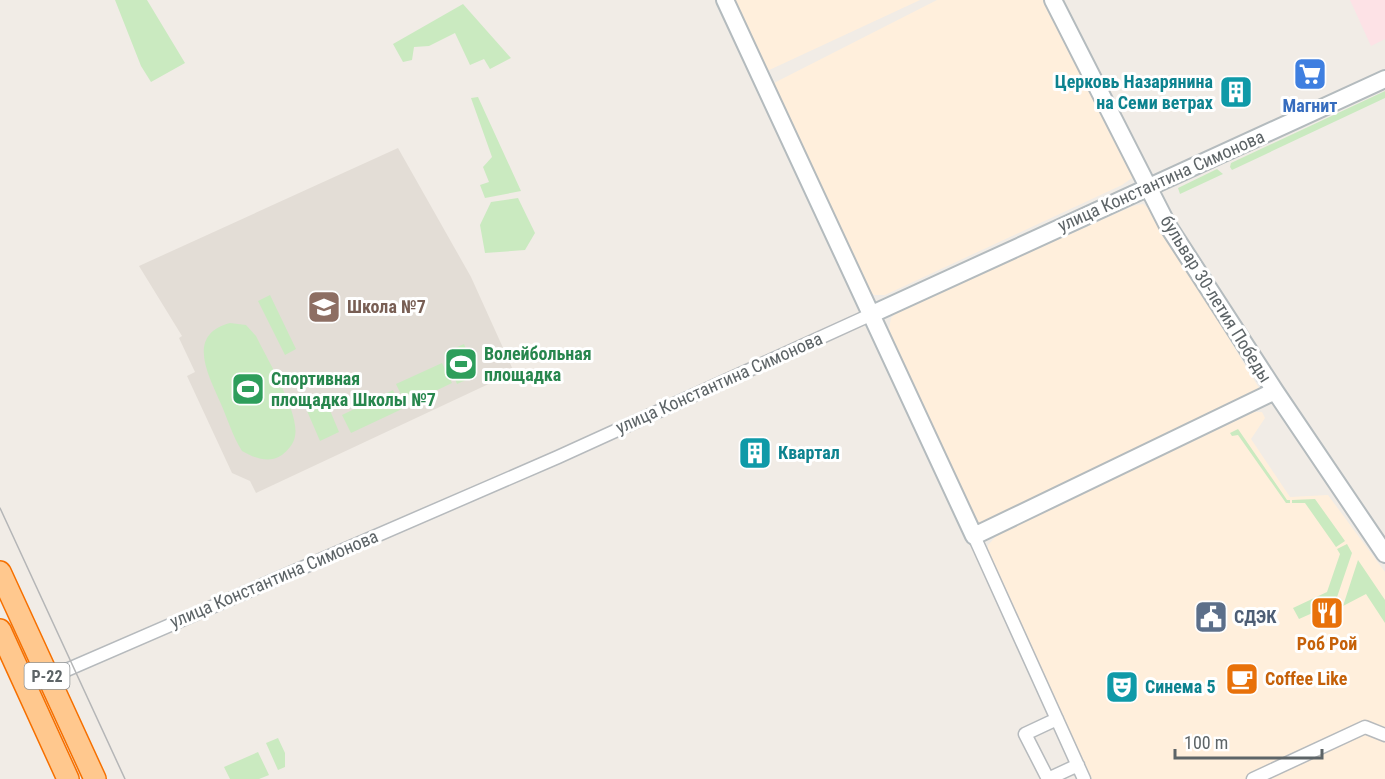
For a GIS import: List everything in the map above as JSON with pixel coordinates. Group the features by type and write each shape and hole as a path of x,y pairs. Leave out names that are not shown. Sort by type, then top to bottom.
{"highway":[{"name":"Р-22","path":"0,572 95,779"},
{"name":"Р-22","path":"0,630 68,779"}],"street":[{"path":"725,0 974,536 1084,779"},
{"name":"бульвар 30-летия Победы","path":"1053,0 1168,226 1275,391 1385,554"},
{"name":"улица Константина Симонова","path":"48,678 558,457 1385,79"},
{"path":"974,536 1275,391"},
{"path":"1057,719 1025,734 1048,779 1078,765"},
{"path":"1253,779 1365,727 1385,735"}],"shaded area":[{"path":"731,0 920,0 765,72"},
{"path":"937,0 1044,0 1131,171 1132,178 1122,185 885,295 874,295 864,287 770,85"},
{"path":"1350,0 1385,0 1385,39 1371,46"},
{"name":"Школа №7","path":"398,148 471,277 514,372 256,493 250,481 232,473 187,376 195,372 179,338 182,336 139,266"},
{"path":"1143,204 1151,211 1259,388 1259,392 984,527 974,524 907,377 889,329 891,318 897,312 1133,206"},
{"path":"1254,412 1262,412 1265,418 1251,439 1290,497 1328,495 1385,572 1385,779 1092,779 988,545 998,534"}],"green space":[{"path":"115,0 147,0 185,63 151,82 141,66"},
{"path":"463,4 511,58 490,69 484,59 470,65 455,33 429,46 414,47 412,60 403,62 393,44"},
{"path":"1385,91 1385,98 1232,170 1230,167 1231,163"},
{"path":"478,97 521,191 485,198 480,185 489,182 483,167 492,157 471,98"},
{"path":"1217,169 1223,174 1180,194 1178,188"},
{"path":"518,198 535,233 525,250 485,253 480,225 491,202"},
{"path":"270,295 296,349 285,355 258,301"},
{"name":"Спортивная площадка Школы №7","path":"230,323 246,325 256,336 282,386 293,414 294,439 288,449 277,458 262,459 242,451 211,381 204,358 204,347 208,337 216,329"},
{"name":"Волейбольная площадка","path":"464,344 477,375 457,384 444,353"},
{"path":"442,363 452,383 406,405 396,384"},
{"path":"393,390 402,409 351,433 342,415"},
{"path":"324,396 339,432 320,441 304,404"},
{"path":"1238,429 1290,503 1286,503 1238,435 1232,436 1230,433"},
{"path":"1315,499 1345,541 1336,547 1305,503 1292,503 1292,500"},
{"path":"1347,544 1352,553 1335,603 1299,619 1293,608 1327,592 1340,554 1337,549"},
{"path":"1358,560 1385,600 1385,623 1366,594 1343,606"},
{"path":"278,738 285,753 285,767 278,770 266,743"},
{"path":"258,752 269,775 259,779 230,779 224,767"}],"tram line":[{"path":"0,508 125,779"}],"place":[{"name":"Магнит","path":"1310,74"},
{"name":"Церковь Назарянина на Семи ветрах","path":"1236,92"},
{"name":"Школа №7","path":"324,307"},
{"name":"Волейбольная площадка","path":"461,364"},
{"name":"Спортивная площадка Школы №7","path":"248,389"},
{"name":"Квартал","path":"755,453"},
{"name":"Роб Рой","path":"1327,613"},
{"name":"СДЭК","path":"1211,617"},
{"name":"Coffee Like","path":"1242,679"},
{"name":"Синема 5","path":"1122,687"}]}
